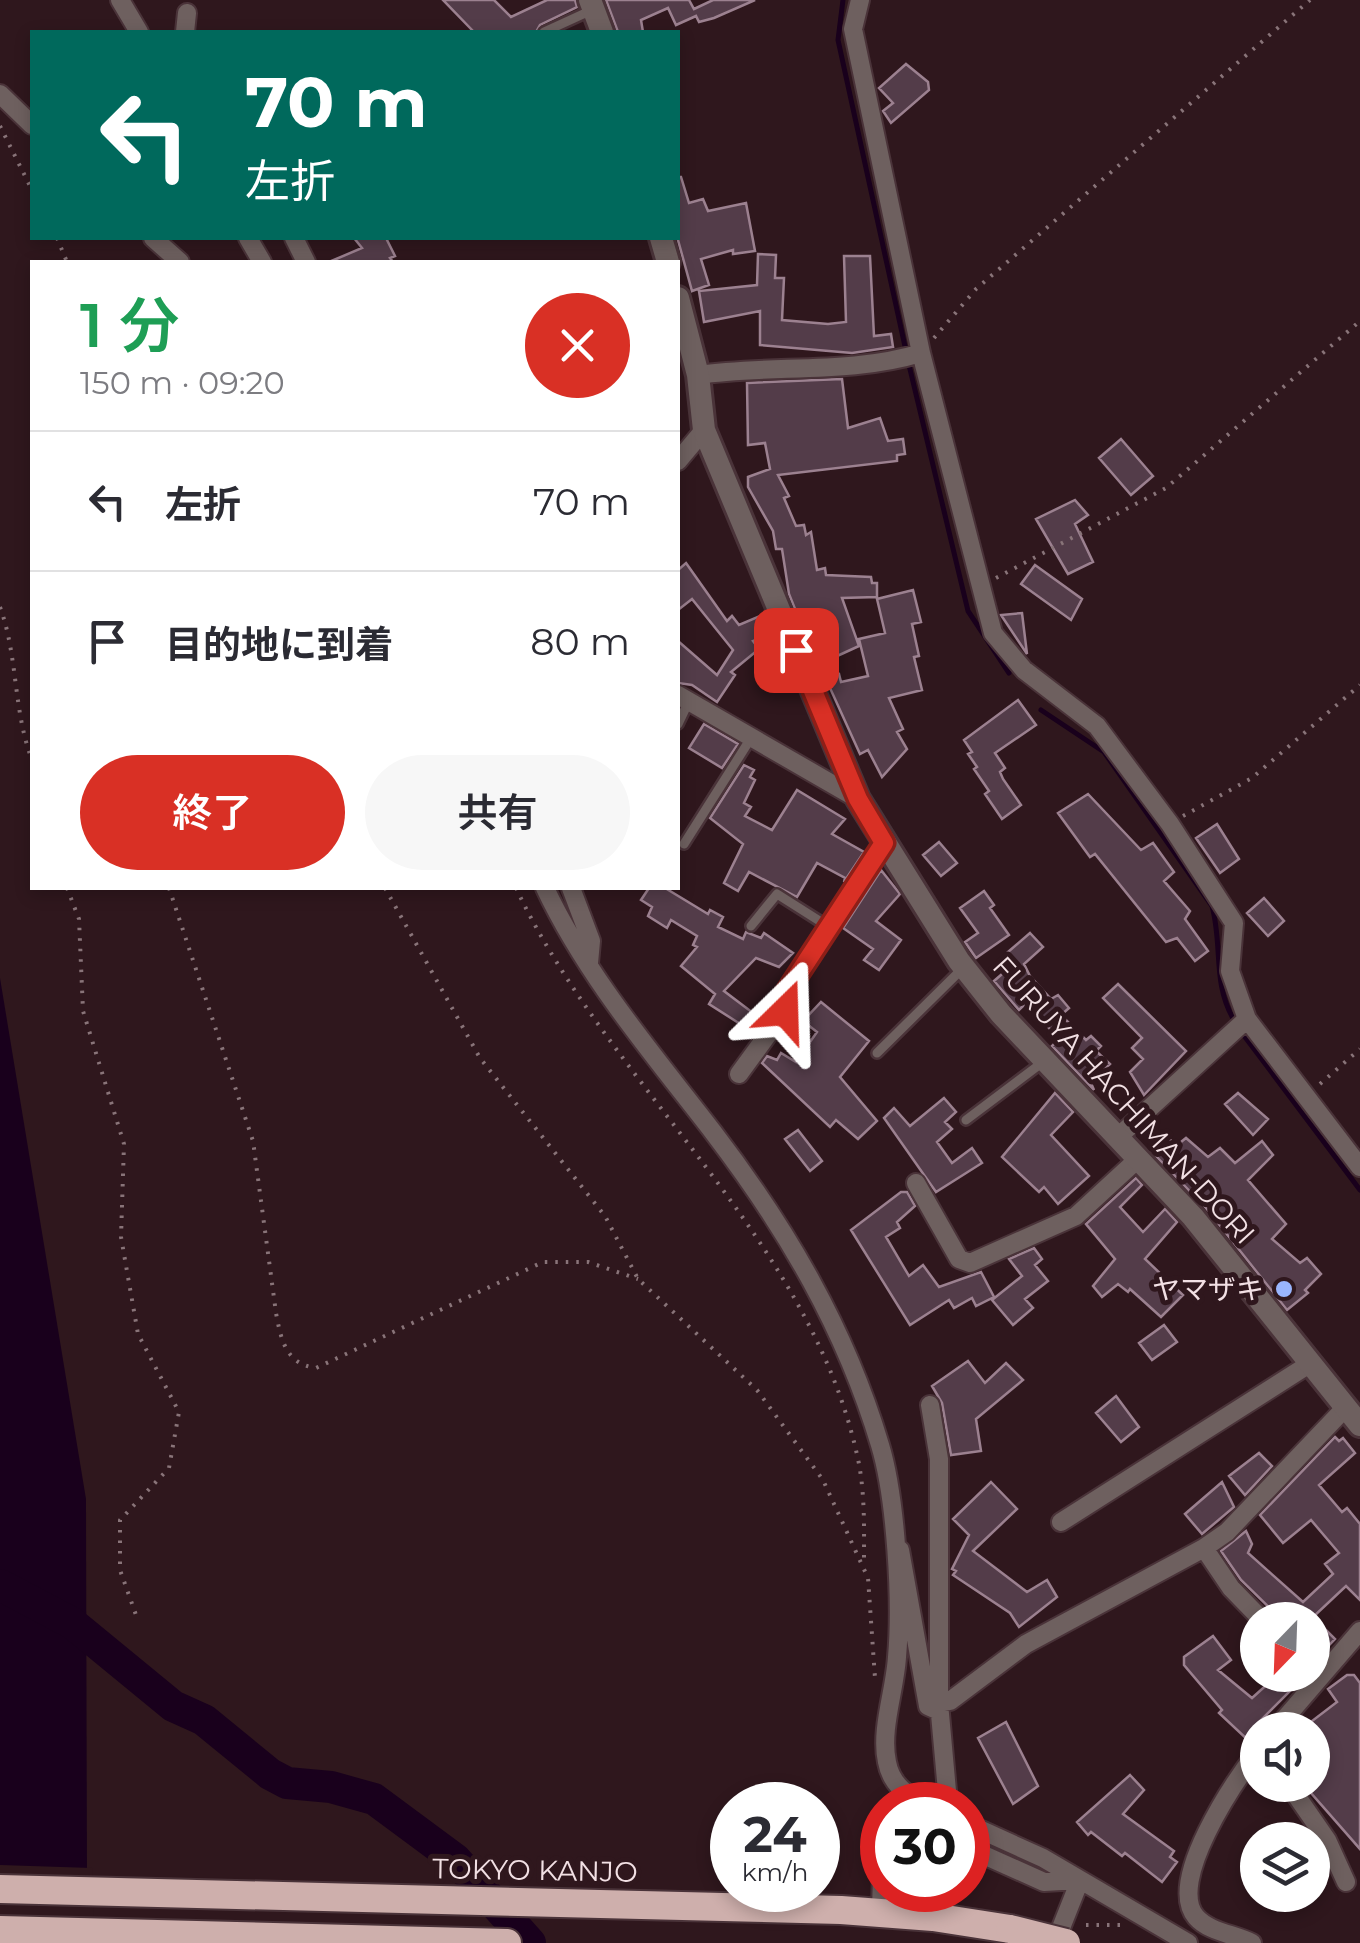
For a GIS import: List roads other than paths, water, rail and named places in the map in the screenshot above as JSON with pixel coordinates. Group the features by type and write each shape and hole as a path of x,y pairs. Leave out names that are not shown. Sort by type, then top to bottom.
{"highway":[{"name":"TOKYO KANJO","path":"0,1888 842,1910 1076,1934"},
{"path":"0,1930 508,1943"}],"street":[{"path":"120,0 138,30"},
{"path":"860,0 853,28 921,353 993,634 1024,670 1097,726 1170,824 1234,923 1230,971 1246,1019 1360,1167"},
{"path":"592,5 601,30"},
{"path":"185,30 187,13"},
{"path":"0,94 30,123"},
{"path":"155,240 178,260"},
{"name":"FURUYA HACHIMAN-DORI","path":"680,306 698,375 704,430 858,799 884,843 964,967 1194,1217 1353,1416"},
{"path":"698,375 750,367 886,364 921,353"},
{"path":"680,459 704,430"},
{"path":"683,698 858,799"},
{"path":"739,1074 785,1011 782,999 884,843"},
{"path":"546,890 637,1036 766,1204 839,1330 882,1452 892,1537 898,1651 886,1740 887,1764 894,1782"},
{"path":"573,890 591,940 589,962"},
{"path":"1118,1137 1246,1019"},
{"path":"916,1184 959,1259 970,1263 1076,1216 1139,1158"},
{"path":"1061,1522 1311,1364"},
{"path":"930,1404 939,1458 939,1707 946,1782"},
{"path":"892,1537 908,1574 923,1695 928,1706 939,1707 1058,1625 1204,1548 1353,1416"},
{"path":"1204,1548 1245,1602"},
{"path":"1354,1638 1360,1664"},
{"path":"1330,1661 1354,1638"},
{"path":"1240,1779 1213,1822 1186,1889 1190,1908 1198,1920 1252,1943"},
{"path":"1301,1802 1326,1840 1346,1882"},
{"path":"990,1834 1043,1858 1188,1943"},
{"path":"990,1858 1044,1882 1080,1880"},
{"path":"1055,1943 1080,1880"}],"lane":[{"path":"548,30 592,5"},
{"path":"684,844 750,738"},
{"path":"751,926 777,894 829,927"},
{"path":"877,1053 964,967"},
{"path":"966,1120 1046,1060"}],"waterway":[{"path":"843,0 838,40 906,351"},
{"path":"909,365 968,611 1009,673"},
{"path":"1041,710 1104,752 1212,906 1220,978 1234,1020"},
{"path":"1242,1033 1360,1190"},
{"path":"0,1585 72,1623 173,1706 204,1720 270,1774 287,1783 331,1787 374,1799 455,1859 530,1943"}],"place":[{"name":"ヤマザキ","path":"1284,1289"}]}
